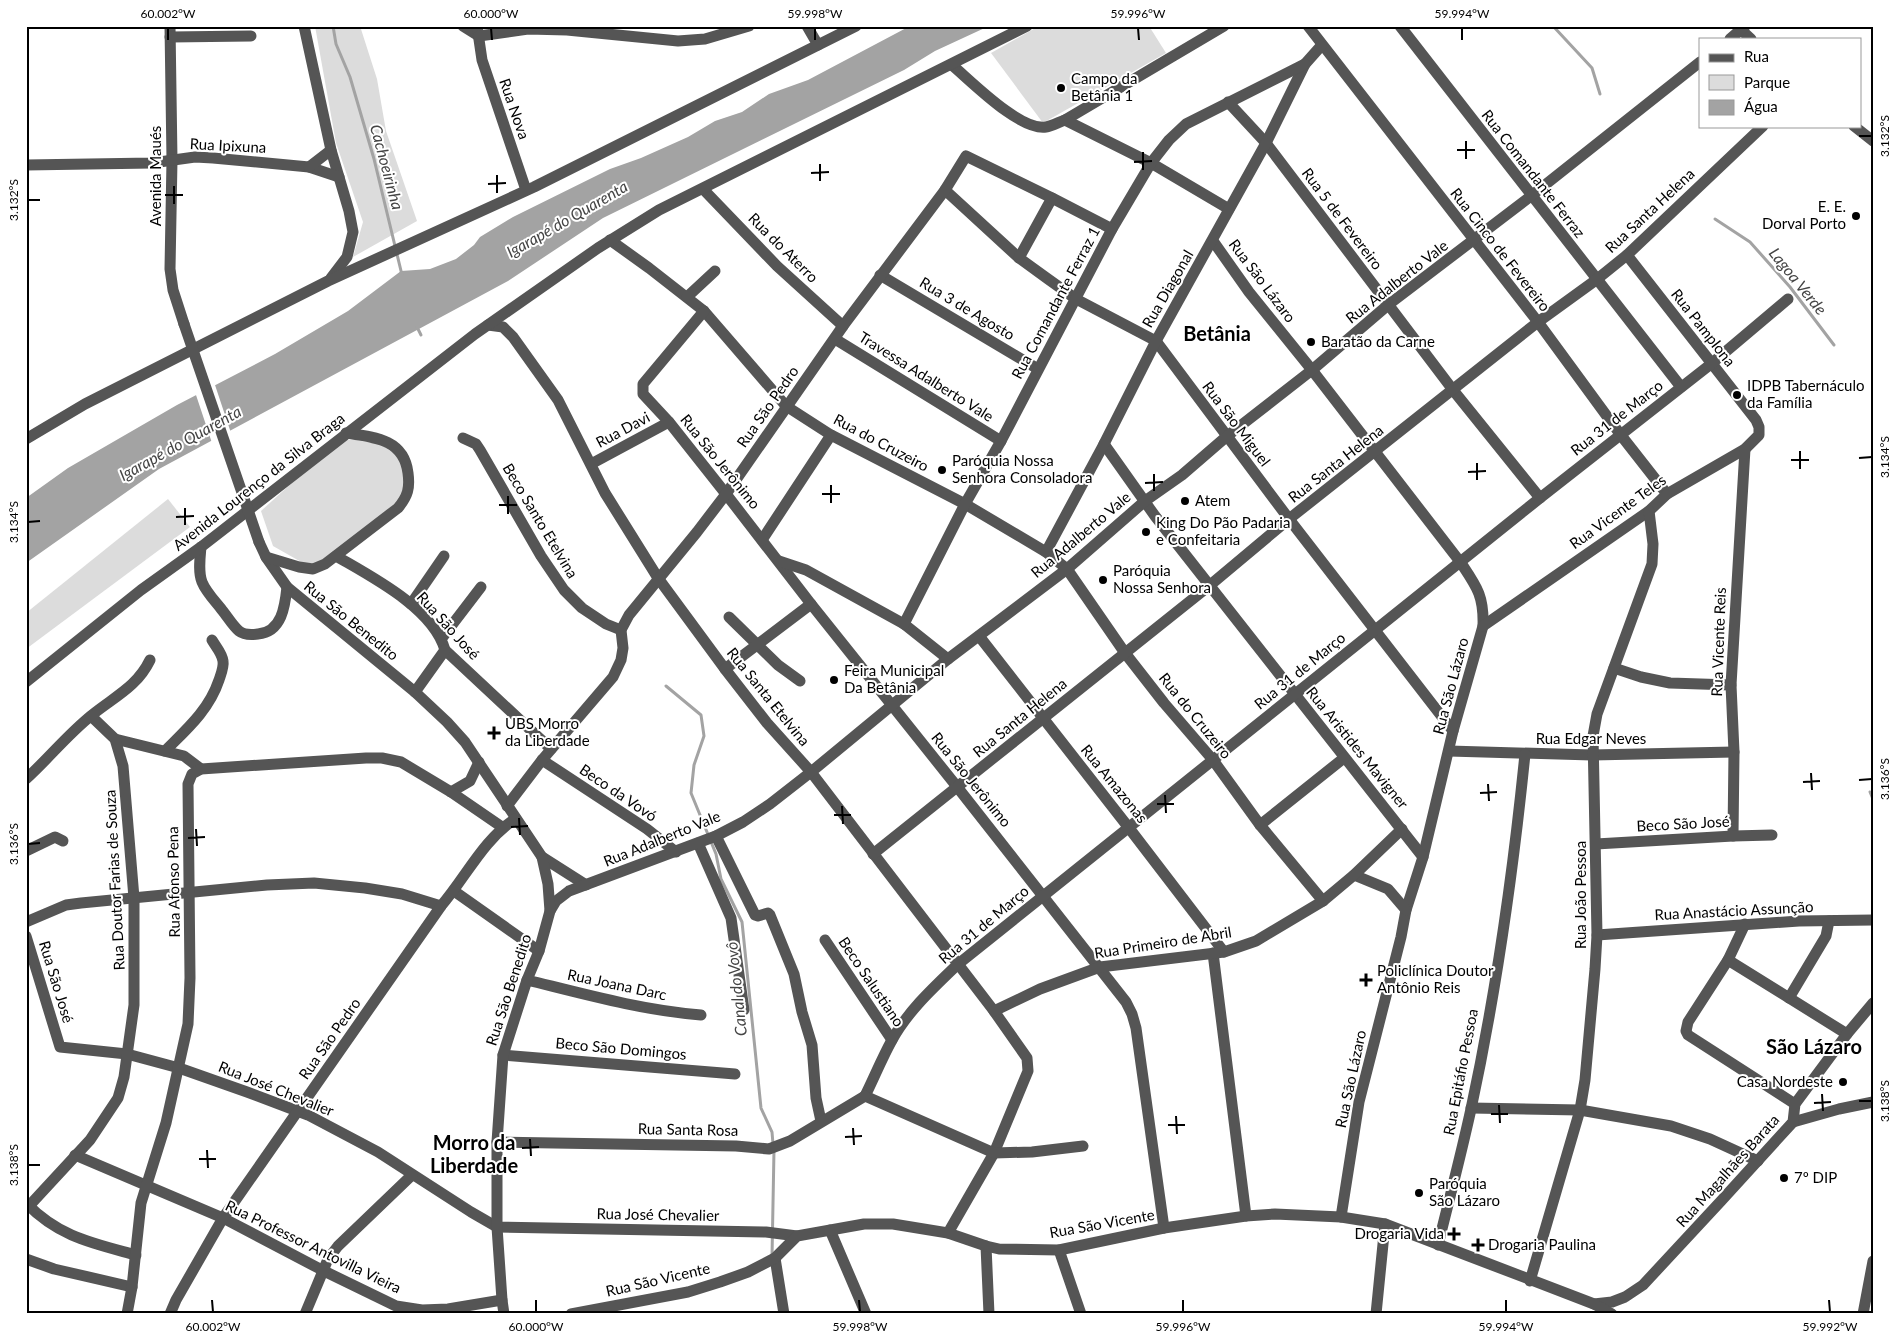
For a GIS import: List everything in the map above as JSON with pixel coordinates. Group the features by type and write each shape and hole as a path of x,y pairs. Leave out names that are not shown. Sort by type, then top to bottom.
{"street":[{"path":"304,26 331,150 349,211 353,232 347,257 328,281"},
{"path":"463,26 478,31 567,30 678,41 705,39 749,26"},
{"path":"807,26 818,45"},
{"path":"26,438 85,404 328,281 526,190 856,26"},
{"name":"Avenida Lourenço da Silva Braga","path":"26,682 141,590 201,547 488,325 610,240 659,210 1027,26"},
{"path":"952,65 1017,118 1034,126 1046,127 1065,120 1224,26"},
{"name":"Rua Cinco de Fevereiro","path":"1308,26 1321,46 1538,322 1620,434 1667,494"},
{"name":"Rua Comandante Ferraz","path":"1400,26 1681,387"},
{"path":"1731,38 1741,27 1750,38"},
{"name":"Rua Nova","path":"478,31 482,60 526,190"},
{"path":"170,32 251,36"},
{"name":"Avenida Maués","path":"170,32 172,160 170,269 173,290 259,542"},
{"name":"Rua Diagonal","path":"1046,552 1104,444 1156,341 1266,143 1305,64 1321,46"},
{"name":"Rua Adalberto Vale","path":"550,911 562,895 575,888 708,839 743,822 770,804 948,659 1067,569 1145,501 1182,475 1226,437 1312,370 1388,305 1531,196 1699,63"},
{"name":"Rua Comandante Ferraz 1","path":"904,624 964,504 1001,441 1112,229 1151,163 1169,140 1186,124 1305,64"},
{"name":"Rua 5 de Fevereiro","path":"1228,102 1266,143 1453,390 1540,498"},
{"path":"1065,120 1151,163 1229,209"},
{"name":"Rua Santa Helena","path":"873,854 1126,653 1289,519 1538,322 1627,255 1761,128"},
{"path":"1857,128 1873,141"},
{"path":"309,167 331,150"},
{"name":"Rua São Pedro","path":"621,630 629,615 726,494 843,326 945,190 966,156 1112,229"},
{"name":"Rua Ipixuna","path":"26,165 152,163 213,158 309,167 338,177"},
{"name":"Rua do Aterro","path":"703,189 777,266 843,326"},
{"name":"Rua São Miguel","path":"945,190 1019,258 1076,299 1156,341 1226,437 1453,731"},
{"path":"1019,258 1052,198"},
{"name":"Rua do Cruzeiro","path":"610,240 704,311 786,406 832,435 964,504 1046,552 1067,569 1126,653 1179,722 1213,760 1260,825 1323,901"},
{"name":"Rua São Lázaro","path":"1213,241 1249,292 1461,562 1480,594 1484,609 1483,626 1453,731 1423,857 1406,910 1401,937 1359,1102 1341,1217"},
{"name":"Rua Pamplona","path":"1627,255 1756,420"},
{"path":"688,298 715,271"},
{"name":"Rua 3 de Agosto","path":"880,275 1038,370"},
{"name":"Rua 31 de Março","path":"865,1096 892,1040 916,1006 957,965 1620,434 1711,364 1788,299"},
{"name":"Rua São Jerônimo","path":"704,311 643,384 643,394 669,422 780,561 811,604 1126,1002 1134,1021 1164,1228"},
{"name":"Rua Santa Etelvina","path":"488,325 503,327 513,337 558,400 605,493 658,578 767,723 811,772 994,1011 1027,1058 1028,1071 994,1153"},
{"name":"Travessa Adalberto Vale","path":"835,339 1001,441"},
{"name":"Rua Vicente Teles","path":"1483,626 1649,511 1667,494 1745,449 1759,435 1759,427 1756,420"},
{"name":"Rua Davi","path":"591,464 669,422"},
{"path":"266,557 299,567 313,569 325,564 398,508 407,497 410,483 407,463 402,452 389,442 346,433"},
{"path":"762,540 832,435"},
{"name":"Beco Santo Etelvina","path":"463,438 476,444 480,450 541,556 564,590 582,608 606,624 621,630"},
{"name":"Rua Aristides Mavigner","path":"1104,444 1209,586 1423,857"},
{"name":"Rua Vicente Reis","path":"1733,836 1734,752 1731,685 1745,449"},
{"name":"Rua João Pessoa","path":"1530,1281 1580,1110 1597,934 1592,754 1597,714 1652,564 1653,544 1649,511"},
{"name":"Rua São Benedito","path":"259,542 266,557 287,587 415,692 465,742 542,857 548,884 550,911 539,951 527,980 503,1055 497,1142 497,1227 504,1314"},
{"path":"201,547 200,576 202,583 239,631 249,635 260,634 279,622 286,605 287,587"},
{"name":"Rua São José","path":"336,556 411,604 442,638 445,650 551,749"},
{"path":"411,604 444,556"},
{"path":"780,561 806,570 904,624 948,659"},
{"path":"442,638 481,587"},
{"path":"725,669 811,604"},
{"path":"729,617 756,645 800,682"},
{"path":"507,806 551,749 613,677 621,660 623,648 621,630"},
{"name":"Rua Amazonas","path":"979,636 1130,828 1218,952"},
{"path":"165,751 211,702 224,662 212,640"},
{"path":"415,692 445,650"},
{"path":"26,779 91,716 140,678 150,660"},
{"path":"1614,668 1641,677 1670,683 1731,685"},
{"path":"91,716 116,739 184,756 201,769 366,758 382,758 401,762 451,792 502,827"},
{"name":"Rua Doutor Farias de Souza","path":"28,1204 90,1140 118,1098 127,1054 135,994 134,898 123,766 116,739"},
{"name":"Rua Edgar Neves","path":"1449,751 1524,754 1734,752"},
{"name":"Rua Epitáfio Pessoa","path":"1438,1245 1471,1108 1499,956 1515,854 1524,754"},
{"path":"1260,825 1344,758"},
{"name":"Beco da Vovó","path":"542,760 647,829 676,852"},
{"path":"451,792 470,781 475,775 479,762"},
{"name":"Rua Afonso Pena","path":"127,1314 132,1288 141,1203 155,1160 179,1068 188,1024 190,892 188,784 192,774 201,769"},
{"name":"Rua São Pedro","path":"170,1314 176,1300 223,1218 297,1111 441,906 492,838 502,827 515,818"},
{"name":"Rua Primeiro de Abril","path":"994,1011 1040,989 1100,967 1218,952 1256,941 1323,901 1354,875 1402,829"},
{"name":"Beco São José","path":"1596,844 1733,836 1772,836"},
{"path":"26,851 56,837 62,841"},
{"path":"708,839 733,927 744,1010"},
{"path":"708,839 755,915 770,915 794,974 802,1012 812,1045 816,1098 821,1121"},
{"name":"Rua São Benedito","path":"542,857 586,885"},
{"path":"1354,875 1388,889 1406,910"},
{"path":"27,919 66,905 267,885 314,883 402,894 441,906"},
{"path":"454,891 539,951"},
{"name":"Rua Anastácio Assunção","path":"1597,934 1745,924 1873,920"},
{"path":"1789,998 1826,936 1829,921"},
{"path":"1745,924 1728,960 1688,1022 1686,1031 1688,1035 1795,1104"},
{"name":"Rua São José","path":"26,936 56,1037"},
{"name":"Beco Salustiano","path":"824,940 892,1040"},
{"path":"1218,952 1246,1216"},
{"path":"1728,960 1847,1034"},
{"name":"Rua Joana Darc","path":"527,980 641,1007 700,1015"},
{"name":"Rua Magalhães Barata","path":"1594,1304 1612,1302 1625,1297 1643,1285 1758,1161 1793,1122 1795,1104 1847,1034 1873,1003"},
{"name":"Rua José Chevalier","path":"56,1037 58,1044 63,1048 127,1054 179,1068 297,1111 378,1152 497,1227 773,1233 797,1236"},
{"name":"Beco São Domingos","path":"503,1055 736,1074"},
{"path":"865,1096 994,1153 1032,1152 1083,1146"},
{"name":"Rua Santa Rosa","path":"497,1142 773,1147 790,1141 865,1096"},
{"path":"1793,1122 1839,1108 1873,1102"},
{"path":"1471,1108 1580,1110 1671,1126 1710,1139 1758,1161"},
{"path":"948,1233 994,1153"},
{"path":"76,1155 146,1184"},
{"path":"305,1314 328,1259 338,1246 412,1175"},
{"name":"Rua Professor Antovilla Vieira","path":"146,1184 223,1218 396,1306 422,1310 448,1309 502,1300"},
{"path":"28,1204 44,1220 60,1230 84,1240 136,1255"},
{"name":"Rua São Vicente","path":"571,1314 688,1292 748,1272 772,1259 797,1236 864,1224 893,1224 948,1233 1000,1249 1059,1250 1164,1228 1246,1216 1275,1214 1341,1217 1385,1224 1594,1304 1612,1314"},
{"path":"1376,1314 1385,1224"},
{"path":"830,1230 866,1314"},
{"path":"986,1246 989,1314"},
{"path":"1059,1250 1082,1314"},
{"path":"26,1259 63,1271 132,1288"},
{"path":"772,1259 784,1314"},
{"path":"1863,1314 1873,1261"}],"green space":[{"path":"315,26 360,26 377,79 386,131 417,221 353,257 363,222 336,143"},
{"name":"Campo da Betânia 1","path":"1039,26 1149,26 1166,53 1043,123 991,53"},
{"path":"339,440 355,440 380,444 401,458 407,476 401,499 319,564 303,563 273,546 261,511"},
{"path":"168,499 190,527 26,649 26,613"}],"water":[{"name":"Igarapé do Quarenta","path":"910,26 989,26 935,51 904,70 603,218 508,281 159,469 26,563 26,498 68,468 177,405 275,354 348,311 401,271 430,269 456,259 474,245 480,237 513,217 610,169 641,158 688,137 715,121 742,112 769,94 808,80"}],"pier":[{"path":"214,382 231,433 212,443 195,392"}],"waterway":[{"name":"Cachoeirinha","path":"333,26 336,44 350,77 374,159 402,275"},
{"name":"Lagoa Verde","path":"1553,26 1592,68 1600,94"},
{"name":"Lagoa Verde","path":"1715,219 1750,242 1790,287 1834,345"},
{"name":"Canal do Vovô","path":"417,327 421,335"},
{"name":"Canal do Vovô","path":"666,686 701,715 704,736 694,765 691,793 716,854 721,879 742,922 761,1108 772,1132 773,1144"},
{"name":"Lagoa Verde","path":"1870,792 1873,799"},
{"name":"Canal do Vovô","path":"772,1257 774,1150"}],"place":[{"name":"Campo da Betânia 1","path":"1061,88"},
{"name":"E. E. Dorval Porto","path":"1856,216"},
{"name":"Baratão da Carne","path":"1311,342"},
{"name":"IDPB Tabernáculo da Família","path":"1737,395"},
{"name":"Paróquia Nossa Senhora Consoladora","path":"942,470"},
{"name":"Atem","path":"1185,501"},
{"name":"King Do Pão Padaria e Confeitaria","path":"1146,532"},
{"name":"Paróquia Nossa Senhora","path":"1103,580"},
{"name":"Feira Municipal Da Betânia","path":"834,680"},
{"name":"UBS Morro da Liberdade","path":"494,733"},
{"name":"Policlínica Doutor Antônio Reis","path":"1366,980"},
{"name":"Casa Nordeste","path":"1843,1082"},
{"name":"7º DIP","path":"1784,1178"},
{"name":"Paróquia São Lázaro","path":"1419,1193"},
{"name":"Drogaria Vida","path":"1454,1234"},
{"name":"Drogaria Paulina","path":"1478,1245"}],"district":[{"name":"Betânia","path":"1217,334"},
{"name":"São Lázaro","path":"1814,1047"},
{"name":"Morro da Liberdade","path":"474,1154"}]}
